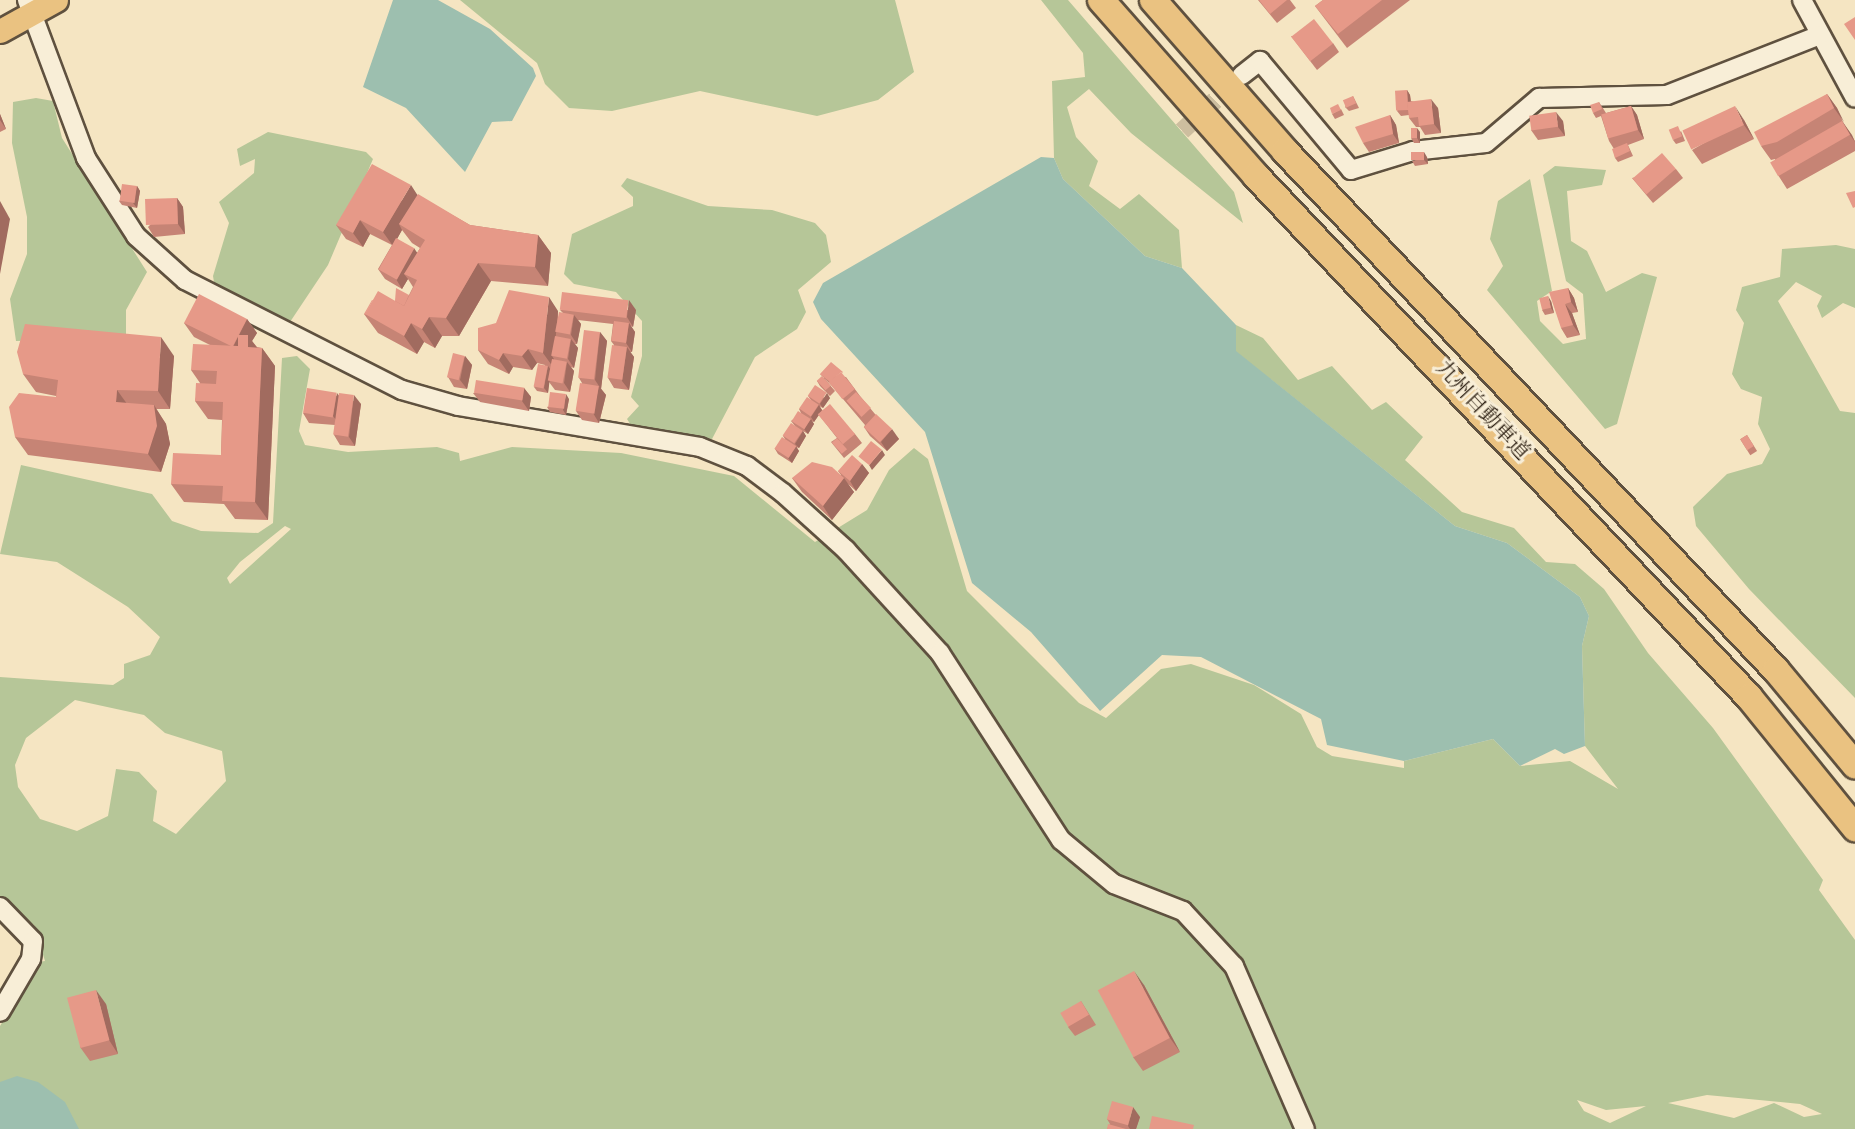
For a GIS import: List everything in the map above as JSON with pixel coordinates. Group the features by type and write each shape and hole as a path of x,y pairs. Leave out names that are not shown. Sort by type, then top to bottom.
{"highway":[{"name":"九州自動車道","path":"1101,0 1256,176 1749,697 1855,828"},
{"name":"九州自動車道","path":"1153,0 1285,150 1776,670 1855,765"}],"main road":[{"path":"0,31 28,7 56,0"}],"street":[{"path":"1802,0 1855,98"},
{"path":"28,7 98,179 136,236 185,280 402,390 457,406 700,447 747,466 783,494 846,550 940,653 1061,840 1114,884 1182,911 1234,966 1305,1129"},
{"path":"1242,75 1260,61 1351,170 1413,151 1486,143 1539,98 1667,95 1820,35"},
{"path":"0,907 33,941 31,959 0,1012"}],"shaded area":[{"path":"393,0 438,0 490,29 533,68 536,76 512,121 492,122 465,172 406,108 363,87"},
{"path":"460,0 895,0 914,72 878,100 817,116 700,91 612,111 569,108 545,84 537,63"},
{"path":"1041,0 1068,0 1234,192 1243,223 1131,133 1089,89 1067,107 1076,137 1098,161 1089,186 1120,209 1139,194 1179,230 1182,268 1145,256 1063,179 1054,158 1052,81 1085,77 1083,53"},
{"path":"36,98 53,101 62,138 147,272 126,310 126,338 16,341 10,299 27,254 27,217 12,143 13,102"},
{"path":"268,132 366,152 373,159 328,265 290,322 282,324 215,288 213,276 229,223 219,202 254,173 255,159 240,166 237,149"},
{"path":"1041,157 1054,158 1063,179 1145,256 1182,268 1236,325 1236,351 1455,526 1507,543 1580,597 1589,616 1582,646 1585,746 1564,754 1555,749 1520,766 1493,739 1404,761 1327,745 1321,719 1201,657 1162,655 1100,711 1031,632 972,583 925,432 821,319 813,302 823,283"},
{"path":"1555,166 1606,170 1602,185 1567,191 1571,241 1587,251 1606,292 1642,273 1657,277 1617,424 1605,429 1487,290 1503,266 1490,239 1498,201 1530,179 1552,291 1537,301 1540,321 1563,344 1586,339 1583,294 1566,281 1543,175"},
{"path":"627,178 708,206 772,210 815,223 826,235 831,262 798,290 806,312 797,329 755,357 712,439 634,430 627,419 639,406 631,397 642,356 642,321 616,292 574,284 564,274 572,234 633,206 633,197 621,186"},
{"path":"1836,245 1855,249 1855,308 1843,303 1822,318 1817,306 1822,296 1796,282 1778,301 1840,411 1855,413 1855,698 1749,589 1696,526 1693,507 1727,474 1762,464 1770,449 1758,424 1762,397 1741,389 1732,374 1744,323 1736,310 1742,287 1780,277 1782,249"},
{"path":"1236,325 1263,338 1298,380 1332,366 1372,410 1386,402 1423,437 1405,460 1462,512 1514,528 1546,562 1575,564 1604,589 1648,653 1713,728 1823,880 1819,890 1855,940 1855,1129 0,1129 0,1026 38,962 45,961 34,925 0,901 0,677 113,685 124,678 124,664 150,655 160,637 128,607 57,562 0,554 21,465 152,494 172,521 201,531 258,533 273,523 282,358 297,356 310,369 299,431 305,445 348,452 437,447 459,453 460,461 512,447 621,453 734,476 815,542 867,510 889,470 914,448 928,459 967,591 1079,703 1106,718 1161,669 1191,664 1254,685 1301,714 1317,747 1332,756 1404,768 1404,761 1493,739 1520,766 1570,761 1618,789 1585,746 1582,646 1589,616 1580,597 1507,543 1455,526 1235,351","holes":["285,526 291,529 230,584 227,578 240,562","75,700 144,715 165,733 222,751 226,781 176,834 153,821 157,791 139,772 116,769 108,816 77,831 40,819 18,787 15,765 26,738","1707,1095 1800,1104 1822,1114 1804,1117 1774,1103 1734,1118 1668,1103","1577,1100 1606,1110 1646,1106 1610,1123 1584,1111"]},
{"path":"17,1076 38,1082 65,1102 79,1129 0,1129 0,1082"}],"building":[{"path":"1259,0 1287,0 1270,14"},
{"path":"1323,0 1382,0 1338,34 1315,6"},
{"path":"1855,17 1855,40 1844,24"},
{"path":"1314,19 1333,43 1310,61 1291,37"},
{"path":"1407,90 1408,110 1396,111 1395,91"},
{"path":"1827,94 1834,108 1777,142 1761,146 1754,132"},
{"path":"1353,96 1356,103 1346,108 1343,100"},
{"path":"1431,99 1434,124 1419,126 1418,117 1409,118 1407,102"},
{"path":"1599,102 1602,109 1593,113 1590,105"},
{"path":"1338,104 1341,110 1332,114 1330,108"},
{"path":"1631,106 1638,130 1608,139 1601,115"},
{"path":"1735,106 1744,125 1691,150 1682,131"},
{"path":"1556,112 1558,127 1531,131 1529,116"},
{"path":"1390,115 1393,134 1363,143 1355,127"},
{"path":"1842,121 1850,135 1778,176 1770,162"},
{"path":"1678,126 1682,136 1673,140 1669,130"},
{"path":"1411,128 1417,128 1417,138 1411,138"},
{"path":"1627,143 1630,151 1615,158 1612,149"},
{"path":"1411,152 1424,152 1424,160 1411,160"},
{"path":"1662,153 1676,169 1646,194 1633,179"},
{"path":"372,164 411,185 383,232 360,220 353,233 336,225"},
{"path":"122,184 137,186 134,203 120,201"},
{"path":"1855,191 1855,207 1853,208 1846,193"},
{"path":"418,194 470,225 538,235 535,267 478,263 446,318 429,317 422,329 411,323 404,336 365,314 378,291 404,306 417,280 404,274 425,240 399,224"},
{"path":"177,198 178,224 146,225 145,199"},
{"path":"396,238 414,248 397,280 379,269"},
{"path":"396,288 409,295 404,306 395,301"},
{"path":"1568,288 1571,302 1565,304 1573,325 1561,328 1549,292"},
{"path":"509,290 549,297 543,353 528,349 522,356 503,353 499,360 478,350 478,328 496,323"},
{"path":"562,292 629,300 626,318 560,310"},
{"path":"199,294 247,319 233,346 184,323"},
{"path":"1548,296 1551,308 1542,310 1539,298"},
{"path":"559,312 574,315 570,334 555,332"},
{"path":"614,321 629,323 626,343 611,341"},
{"path":"25,324 161,337 158,391 117,390 116,402 154,405 157,426 148,454 15,437 9,407 19,393 56,397 58,380 23,374 17,352"},
{"path":"584,330 600,332 594,380 578,378"},
{"path":"238,335 248,335 248,347 262,348 255,502 222,501 223,486 171,484 173,453 221,455 223,402 195,401 196,383 216,384 217,371 191,370 193,344 238,346"},
{"path":"555,336 571,339 567,359 551,356"},
{"path":"612,345 627,347 622,380 607,378"},
{"path":"453,353 465,356 459,380 447,377"},
{"path":"552,359 567,362 563,383 548,381"},
{"path":"831,362 843,372 830,382 820,374"},
{"path":"538,364 548,366 543,388 534,387"},
{"path":"841,372 855,389 842,399 829,382"},
{"path":"822,376 831,386 825,390 817,381"},
{"path":"476,380 524,388 522,401 474,393"},
{"path":"580,383 599,386 594,414 576,411"},
{"path":"815,385 827,393 819,404 808,396"},
{"path":"307,388 337,393 333,417 303,413"},
{"path":"550,392 566,394 564,409 548,407"},
{"path":"856,392 871,408 861,417 846,401"},
{"path":"339,393 354,395 348,437 333,435"},
{"path":"807,397 819,405 811,416 799,409"},
{"path":"830,404 855,434 843,444 818,414"},
{"path":"798,411 811,419 804,429 792,421"},
{"path":"876,414 892,429 880,442 864,427"},
{"path":"791,423 803,431 794,443 783,435"},
{"path":"1747,435 1754,446 1747,450 1740,439"},
{"path":"782,437 796,446 789,458 774,449"},
{"path":"837,438 847,449 842,454 832,443"},
{"path":"871,441 882,450 869,465 858,457"},
{"path":"852,455 862,464 850,481 838,471"},
{"path":"812,462 832,467 844,478 823,506 792,478"},
{"path":"1134,971 1170,1038 1133,1057 1098,990"},
{"path":"96,990 109,1040 80,1048 67,998"},
{"path":"1081,1001 1089,1015 1068,1027 1060,1013"},
{"path":"1112,1101 1133,1107 1128,1125 1107,1119"},
{"path":"1152,1116 1194,1125 1193,1129 1149,1129"},
{"path":"1108,1124 1126,1129 1107,1129"}],"tunnel":[{"path":"1182,131 1237,80"}]}
